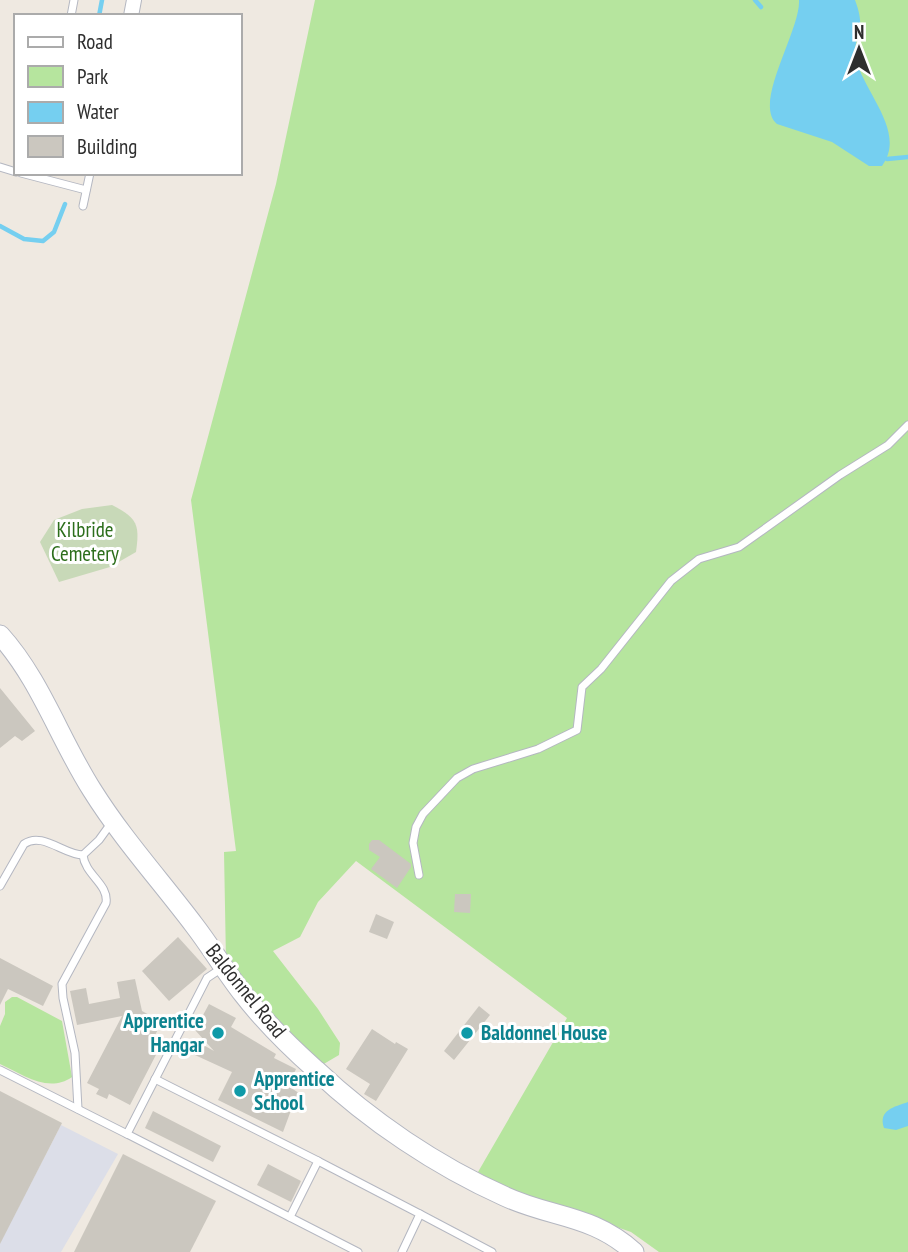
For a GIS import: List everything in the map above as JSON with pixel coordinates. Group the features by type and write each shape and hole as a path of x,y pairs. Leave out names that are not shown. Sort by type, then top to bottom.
{"street":[{"name":"Baldonnel Road","path":"0,635 15,653 72,759 113,821 194,925 244,996 293,1048 342,1093 382,1124 475,1182 508,1198 600,1227 634,1252"}],"lane":[{"path":"29,175 86,190"},
{"path":"83,206 90,175"},
{"path":"419,874 413,843 415,827 423,814 457,778 473,769 538,749 577,730 582,687 601,669 671,580 699,559 739,547 840,475 888,445 908,425"},
{"path":"0,887 24,844 30,840 37,839 75,855 83,855 100,840 113,821"},
{"path":"78,1109 75,1053 65,1012 62,984 107,897 84,863 83,855"},
{"path":"127,1134 207,978 223,967"},
{"path":"0,1070 358,1252"},
{"path":"155,1079 492,1252"},
{"path":"289,1217 318,1161"},
{"path":"402,1252 420,1214"}],"shaded area":[{"path":"61,1125 118,1154 61,1252 0,1252 0,1243"}],"green space":[{"path":"315,0 908,0 908,1252 659,1252 631,1232 507,1189 478,1172 567,1018 356,861 318,902 300,937 273,951 318,1009 340,1043 339,1055 322,1065 252,997 226,961 224,852 236,851 191,500 276,184"},
{"name":"Kilbride Cemetery","path":"112,505 127,514 135,523 136,552 110,567 59,582 40,542 54,520 82,509"},
{"path":"17,997 62,1021 72,1077 54,1084 44,1083 0,1064 0,1026 5,1014 5,1002"}],"water":[{"path":"799,0 855,0 860,24 855,47 856,59 887,126 890,140 882,166 869,166 832,142 777,124 771,114 770,100 798,13"},
{"path":"908,1102 908,1126 896,1130 884,1128 885,1113"}],"building":[{"path":"0,688 35,731 22,741 15,736 0,748"},
{"path":"372,840 379,840 411,864 397,888 371,869 380,857 369,850"},
{"path":"455,894 471,894 470,913 454,912"},
{"path":"376,914 394,922 387,939 369,932"},
{"path":"178,937 207,969 169,1001 142,971"},
{"path":"0,958 53,986 43,1006 8,989 0,1005"},
{"path":"135,979 142,1011 162,1022 154,1037 158,1039 154,1046 159,1049 130,1105 109,1094 107,1099 96,1094 99,1089 87,1083 122,1016 77,1025 70,991 86,988 89,1004 120,998 117,982"},
{"path":"209,1004 236,1018 231,1027 276,1054 274,1058 296,1069 288,1086 302,1095 290,1113 283,1132 218,1100 232,1072 184,1050 191,1038 214,1051 195,1030"},
{"name":"Baldonnel House","path":"479,1006 490,1015 454,1060 444,1051"},
{"path":"372,1029 408,1049 376,1101 364,1094 370,1084 346,1069"},
{"path":"0,1091 62,1123 0,1244"},
{"path":"153,1111 221,1146 213,1162 145,1128"},
{"path":"123,1154 216,1201 190,1252 74,1252"},
{"path":"268,1164 301,1181 291,1202 257,1185"}],"waterway":[{"path":"99,14 102,0"},
{"path":"755,0 761,7"},
{"path":"887,159 908,157"},
{"path":"0,226 24,239 43,241 54,232 65,204"}],"place":[{"name":"Apprentice Hangar","path":"218,1033"},
{"name":"Baldonnel House","path":"467,1033"},
{"name":"Apprentice School","path":"240,1091"}]}
